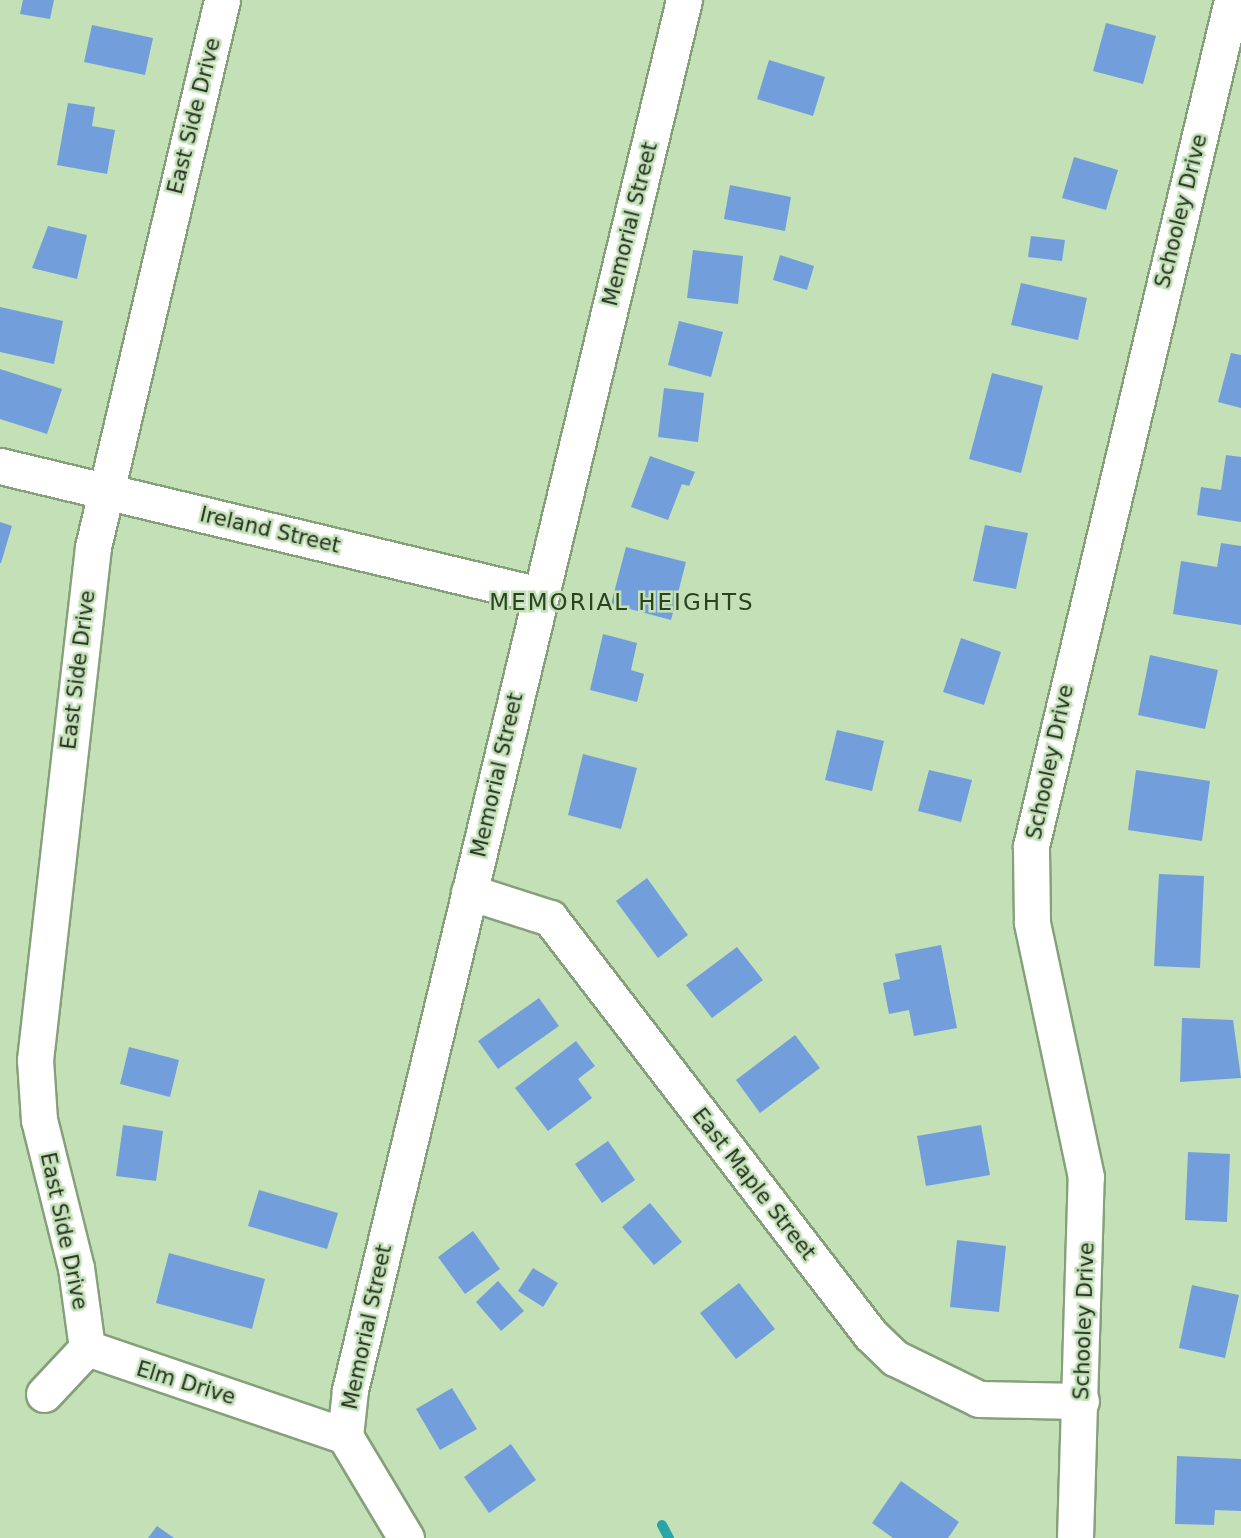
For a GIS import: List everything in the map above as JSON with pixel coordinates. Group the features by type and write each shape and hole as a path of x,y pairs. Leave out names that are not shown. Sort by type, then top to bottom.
{"street":[{"name":"East Side Drive","path":"87,1348 76,1268 39,1120 35,1060 104,491 222,0"},
{"name":"Memorial Street","path":"406,1538 345,1436 350,1390 684,0"},
{"name":"Schooley Drive","path":"1075,1538 1086,1177 1032,922 1031,846 1232,0"},
{"name":"Ireland Street","path":"0,466 540,595"},
{"name":"East Maple Street","path":"469,892 550,918 895,1358 979,1399 1081,1401"},
{"path":"44,1394 87,1348"},
{"name":"Elm Drive","path":"87,1348 345,1436"}],"building":[{"path":"23,0 54,0 50,19 20,14"},
{"path":"1106,23 1156,36 1143,84 1093,71"},
{"path":"92,25 153,38 145,75 84,62"},
{"path":"769,60 825,77 813,116 757,99"},
{"path":"68,103 95,107 92,126 115,130 107,174 57,165"},
{"path":"1074,157 1118,170 1106,210 1062,198"},
{"path":"730,185 791,197 785,231 724,219"},
{"path":"48,226 87,235 77,279 32,268"},
{"path":"1031,236 1065,240 1062,261 1028,257"},
{"path":"693,250 743,256 738,304 687,298"},
{"path":"780,255 814,266 807,290 773,280"},
{"path":"1021,283 1087,298 1078,340 1011,325"},
{"path":"0,307 63,321 54,364 0,352"},
{"path":"679,321 723,332 711,377 668,365"},
{"path":"1231,353 1241,355 1241,408 1218,402"},
{"path":"0,369 62,389 47,434 0,419"},
{"path":"992,373 1043,386 1021,473 969,459"},
{"path":"664,388 704,393 698,442 658,437"},
{"path":"1226,455 1241,457 1241,522 1197,515 1201,487 1221,490"},
{"path":"650,456 695,472 689,486 682,484 668,520 631,507"},
{"path":"0,522 12,526 1,563 0,563"},
{"path":"985,525 1028,533 1016,589 973,581"},
{"path":"1221,543 1241,546 1241,625 1173,614 1181,561 1217,567"},
{"path":"626,547 686,562 671,620 611,604"},
{"path":"603,634 637,643 631,670 644,674 637,702 590,690"},
{"path":"961,638 1001,652 984,705 943,692"},
{"path":"1150,655 1218,670 1205,729 1138,715"},
{"path":"837,730 884,741 872,791 825,780"},
{"path":"583,754 637,768 621,829 568,815"},
{"path":"929,770 972,780 961,822 918,811"},
{"path":"1136,770 1210,781 1202,841 1128,830"},
{"path":"1159,874 1204,876 1200,968 1154,966"},
{"path":"647,878 688,935 658,958 616,901"},
{"path":"941,945 957,1028 914,1036 909,1010 889,1014 883,983 900,979 895,954"},
{"path":"737,947 763,980 712,1018 686,985"},
{"path":"539,998 559,1026 498,1069 478,1041"},
{"path":"1182,1018 1233,1020 1241,1078 1180,1082"},
{"path":"795,1035 820,1068 760,1113 736,1080"},
{"path":"576,1041 595,1066 578,1079 592,1098 548,1131 515,1088"},
{"path":"129,1047 179,1060 170,1097 120,1084"},
{"path":"123,1125 163,1131 156,1181 116,1176"},
{"path":"981,1125 990,1175 926,1186 917,1136"},
{"path":"608,1141 635,1180 602,1203 575,1164"},
{"path":"1188,1152 1230,1154 1227,1222 1185,1220"},
{"path":"259,1190 338,1213 327,1249 248,1226"},
{"path":"650,1203 682,1242 654,1265 622,1227"},
{"path":"473,1231 500,1269 465,1294 438,1257"},
{"path":"957,1240 1006,1246 999,1312 950,1307"},
{"path":"169,1253 265,1279 252,1329 156,1303"},
{"path":"533,1268 558,1283 543,1307 518,1291"},
{"path":"498,1281 524,1311 501,1331 476,1302"},
{"path":"739,1283 775,1329 736,1359 700,1313"},
{"path":"1192,1285 1239,1295 1225,1358 1179,1348"},
{"path":"452,1388 477,1429 440,1450 416,1409"},
{"path":"511,1444 536,1480 489,1513 464,1477"},
{"path":"1177,1456 1241,1459 1241,1511 1215,1510 1214,1525 1175,1524"},
{"path":"901,1481 959,1522 948,1538 893,1538 872,1523"},
{"path":"157,1526 174,1538 148,1538"}],"waterway":[{"path":"662,1525 669,1538"}],"district":[{"name":"MEMORIAL HEIGHTS","path":"622,602"}]}
